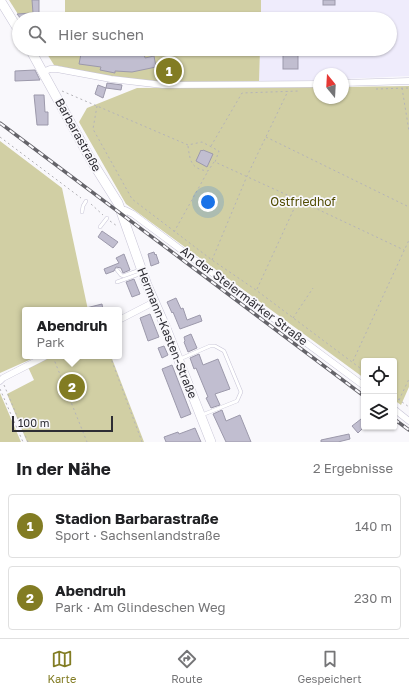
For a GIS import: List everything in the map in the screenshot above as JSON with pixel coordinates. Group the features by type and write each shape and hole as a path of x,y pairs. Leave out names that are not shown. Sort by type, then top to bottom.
{"street":[{"path":"0,0 12,20"},
{"name":"Barbarastraße","path":"34,56 91,160 114,196 121,210 126,226"},
{"path":"43,72 50,69 57,69 111,79 163,85 313,84"},
{"path":"349,83 409,81"},
{"name":"An der Steiermärker Straße","path":"121,210 125,210 133,214 361,384"},
{"name":"Hermann-Kasten-Straße","path":"126,226 154,302 211,442"},
{"path":"122,318 154,302"},
{"path":"1,380 40,359"},
{"path":"397,411 407,419"}],"lane":[{"path":"82,212 86,201"},
{"path":"100,227 107,218"},
{"path":"117,270 123,276 142,271"},
{"path":"118,282 142,271"},
{"path":"178,360 210,346 215,346 224,351 241,392 237,401 200,416"}],"path":[{"path":"402,88 409,131"},
{"path":"372,89 409,88"},
{"path":"54,91 63,91 188,145 202,142 219,151 215,162 174,232"},
{"path":"212,260 247,176 288,91"},
{"path":"210,147 242,93 303,91"},
{"path":"97,106 93,129 132,199 174,232 256,290 361,369"},
{"path":"0,137 120,228 126,226"},
{"path":"266,137 409,207"},
{"path":"188,145 189,159 199,170 208,172"},
{"path":"215,162 404,250"},
{"path":"256,290 298,200"},
{"path":"352,362 409,240"},
{"path":"293,319 313,288"},
{"path":"53,359 87,442"},
{"path":"111,359 142,442"},
{"path":"409,379 399,400 409,407"},
{"path":"1,380 28,442"},
{"path":"0,389 23,442"}],"shaded area":[{"path":"261,0 409,0 409,76 349,79 349,68 313,68 313,80 259,82 260,56 397,56 397,12 261,12"}],"green space":[{"path":"9,0 39,0 39,12 17,12"},
{"path":"65,0 261,0 261,12 65,12"},
{"path":"48,56 260,56 259,82 163,82 105,76 54,65"},
{"name":"Ostfriedhof","path":"409,86 409,387 401,405 397,402 397,358 361,358 361,376 126,204 79,122 87,108 137,88 313,87 313,104 349,104 349,87"},
{"path":"0,141 62,188 87,307 22,307 22,359 31,359 0,373"},
{"path":"45,359 112,359 144,442 27,442 7,394 34,380 28,367"},
{"path":"0,393 21,442 0,442"}],"building":[{"path":"32,0 39,0 39,12 33,12"},
{"path":"323,0 335,0 335,5 323,5"},
{"path":"81,56 145,56 145,58 154,56 156,67 132,72 115,71 115,73 100,70 101,67 79,64"},
{"path":"283,56 298,56 298,69 283,69"},
{"path":"35,70 40,80 15,81 15,71"},
{"path":"107,83 122,85 121,90 106,88"},
{"path":"98,85 106,88 103,98 95,94"},
{"path":"34,95 44,95 45,112 48,112 48,125 37,125"},
{"path":"201,150 213,154 207,167 196,161"},
{"path":"102,231 118,242 113,248 98,237"},
{"path":"154,252 159,263 151,266 148,254"},
{"path":"124,254 130,270 123,273 121,268 116,267 114,271 106,274 104,269 119,263 116,258"},
{"path":"134,279 140,294 132,297 126,282"},
{"path":"176,298 181,309 183,308 187,320 200,315 202,321 180,329 167,302"},
{"path":"102,304 102,307 90,307"},
{"path":"150,314 159,337 148,341 140,318"},
{"path":"191,334 197,348 188,352 184,342 184,337"},
{"path":"164,346 168,355 162,358 158,348"},
{"path":"199,354 203,365 218,359 230,389 215,394 220,405 211,408 196,368 194,369 190,358"},
{"path":"172,365 191,414 181,418 162,369"},
{"path":"222,410 226,421 240,415 251,442 226,442 213,414"},
{"path":"361,419 361,430 358,433 352,426"},
{"path":"195,428 201,442 166,442 164,437 178,432 179,434"},
{"path":"349,434 350,439 338,442 321,442 321,440"}],"railway":[{"path":"0,123 361,394"},
{"path":"397,421 409,430"}],"place":[{"name":"Stadion Barbarastraße","path":"169,71"},
{"name":"Abendruh","path":"72,387"}]}
